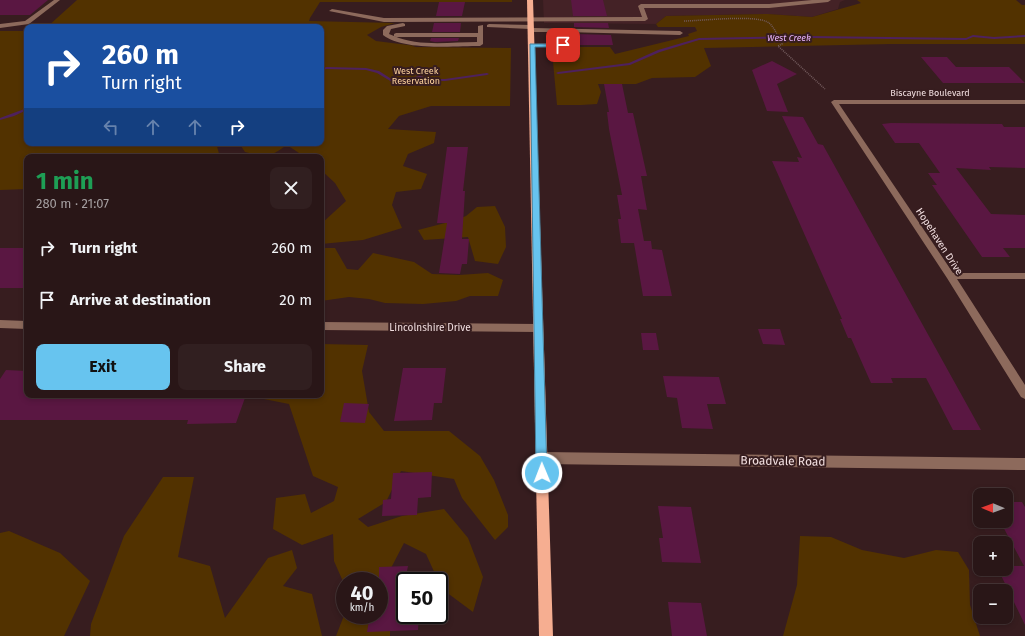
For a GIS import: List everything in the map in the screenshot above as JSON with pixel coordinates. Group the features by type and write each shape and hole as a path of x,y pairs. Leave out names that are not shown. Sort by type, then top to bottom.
{"main road":[{"path":"530,0 546,636"}],"street":[{"path":"0,26 27,23 57,0"},
{"path":"386,35 386,30 396,26 531,25 644,19 641,6 769,6 828,0"},
{"path":"332,11 384,20 531,25 562,31 680,33"},
{"path":"480,37 481,26"},
{"path":"532,45 563,45 562,31"},
{"path":"386,35 480,37"},
{"path":"386,35 393,39 480,37"},
{"name":"Biscayne Boulevard","path":"834,102 1025,102"},
{"name":"Hopehaven Drive","path":"834,102 950,276 1025,394"},
{"path":"950,276 1025,276"},
{"path":"0,324 24,325"},
{"name":"Lincolnshire Drive","path":"324,326 538,328"},
{"name":"Broadvale Road","path":"541,458 1025,464"}],"path":[{"path":"777,34 782,44 778,46 825,89"}],"shaded area":[{"path":"543,0 845,0 840,2 838,9 812,17 768,14 666,16 656,24 544,23"}],"green space":[{"name":"West Creek Reservation","path":"77,0 512,0 512,2 320,2 309,21 395,23 381,27 367,35 376,41 416,46 412,47 511,48 510,106 431,106 399,116 388,129 436,132 434,143 408,154 403,166 427,174 421,189 396,192 392,205 402,228 363,240 324,244 324,221 346,201 335,183 324,173 324,154 300,154 288,146 324,146 324,24 50,24"},
{"path":"857,0 1016,0 1022,5 1025,5 1025,44 891,44 704,48 711,66 695,77 652,78 636,84 598,84 601,92 597,104 557,105 552,51 580,51 580,47 610,47 615,54 689,36 688,34 697,31 695,27 658,27 656,24 666,16 768,14 812,17 861,3"},
{"path":"0,31 24,31 24,146 217,146 219,154 24,154 24,189 0,190"},
{"path":"241,146 286,146 273,154 254,154 245,152"},
{"path":"495,206 505,227 506,247 498,264 475,261 468,237 424,240 418,230 466,216 477,207"},
{"path":"324,248 335,248 347,269 358,270 373,253 414,262 432,274 459,275 488,273 503,280 498,296 470,296 456,301 423,304 385,303 369,299 349,297 324,301"},
{"path":"324,344 368,345 362,371 369,412 384,431 449,431 480,456 494,480 508,515 508,527 495,540 462,498 454,479 401,471 386,502 358,519 368,527 402,516 444,509 468,538 483,577 473,612 448,593 448,572 434,572 426,554 404,543 391,568 390,636 336,636 341,624 388,624 388,572 339,572 334,561 333,534 302,545 273,529 276,498 305,494 311,513 334,501 338,487 313,476 289,404 259,398 324,398"},
{"path":"163,477 194,477 178,557 210,566 225,618 268,558 292,550 297,568 283,586 312,594 322,636 90,636 91,624 124,536"},
{"path":"9,531 60,553 90,581 64,636 0,636 0,533"},
{"path":"800,536 831,537 862,550 904,558 936,550 958,552 969,570 970,605 973,614 973,624 976,624 980,636 783,636 797,585"}],"building":[{"path":"0,0 48,0 30,15 0,15"},
{"path":"571,0 603,0 607,16 573,16"},
{"path":"439,2 465,2 462,16 436,16"},
{"path":"434,23 461,23 460,32 432,32"},
{"path":"574,23 608,23 609,28 574,27"},
{"path":"575,34 611,35 613,45 576,45"},
{"path":"431,38 459,38 458,41 435,42 430,41"},
{"path":"921,57 947,57 956,67 1009,67 1025,83 943,83"},
{"path":"772,61 797,74 777,84 788,112 767,111 752,70"},
{"path":"604,84 622,84 628,113 633,113 647,176 641,176 647,210 638,209 644,241 651,241 652,249 662,250 672,296 643,296 634,243 621,243 618,219 621,219 617,195 622,195 609,129 607,112 609,112"},
{"path":"782,116 803,117 818,144 823,145 981,430 953,430 926,378 891,378 893,383 871,383 851,338 848,338 840,319 842,319 772,161 799,162 797,157 802,158"},
{"path":"882,124 1002,124 1004,127 1025,127 1025,168 989,167 991,170 956,168 991,214 1025,215 1025,248 1003,248 1010,257 982,257 932,185 937,185 928,173 940,173 919,143 895,143"},
{"path":"447,147 468,147 463,191 465,191 462,239 469,239 467,264 462,264 460,274 439,273 447,223 437,223"},
{"path":"0,248 24,248 24,288 0,288"},
{"path":"758,329 780,329 785,345 763,344"},
{"path":"641,333 656,333 659,350 643,350"},
{"path":"403,368 446,368 442,403 434,403 432,420 394,421"},
{"path":"6,370 24,371 24,398 245,398 236,423 187,424 188,420 0,420 0,379"},
{"path":"663,376 719,377 726,404 707,404 713,429 682,428 677,398 667,397"},
{"path":"344,403 369,404 365,423 340,422"},
{"path":"432,472 431,497 418,498 417,515 382,516 383,500 391,499 393,473"},
{"path":"1013,502 1022,502 1025,507 1025,625 1013,600 1013,584 1005,584 1001,576 1013,576 1013,566 1024,566 1013,545 1013,536 1008,536 1004,528 1013,528"},
{"path":"658,506 691,507 701,563 662,562 659,538 663,538"},
{"path":"408,566 407,572 396,572 396,624 418,624 418,630 367,632 368,624 388,624 388,572 379,572 379,567"},
{"path":"668,602 701,603 707,636 672,636"}],"waterway":[{"name":"West Creek","path":"558,73 630,64 659,51 699,39 810,37 966,39 973,36 994,38 1025,36"},
{"name":"West Creek","path":"324,68 366,69 378,72 392,81 420,77 445,80 487,74"},
{"name":"West Creek","path":"0,119 24,110"}],"route":[{"path":"542,473 532,45 563,45"}]}
